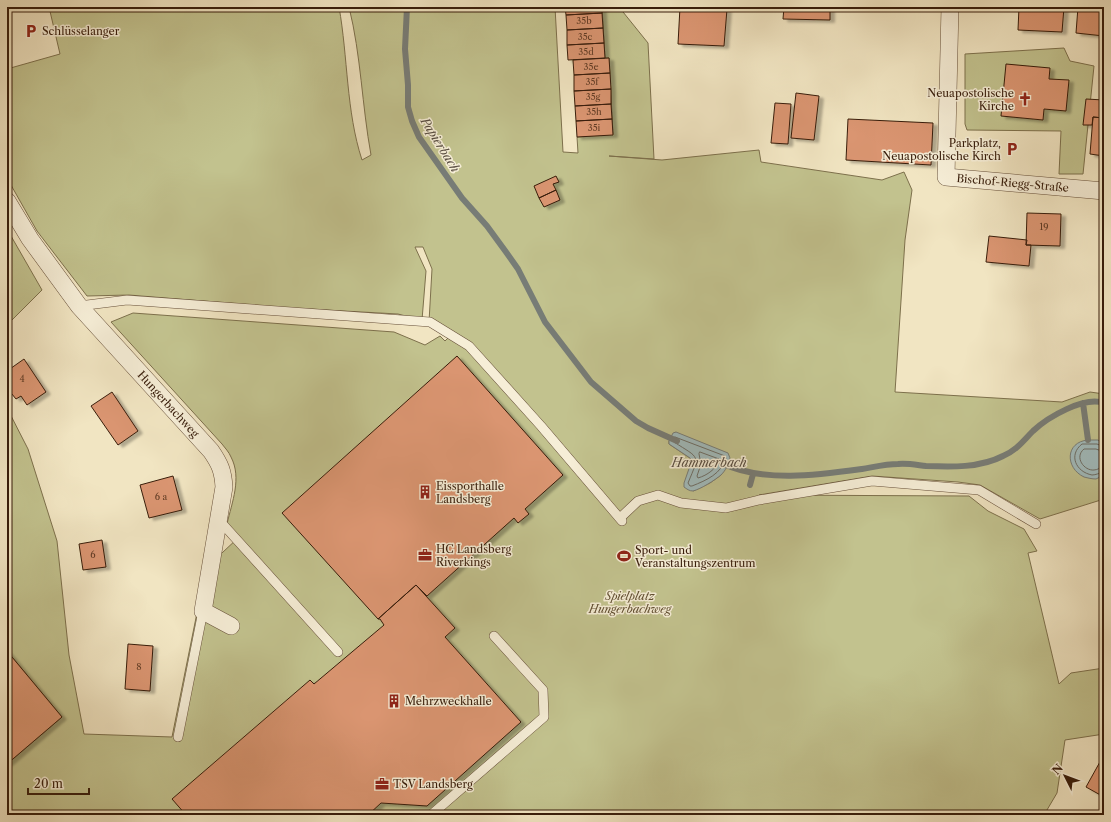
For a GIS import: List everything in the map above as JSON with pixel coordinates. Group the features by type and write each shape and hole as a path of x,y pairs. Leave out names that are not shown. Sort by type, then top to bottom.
{"street":[{"name":"Bischof-Riegg-Straße","path":"950,7 946,177 1104,191"},
{"name":"Hungerbachweg","path":"7,201 30,239 79,306 218,461 223,472 224,487 203,611"},
{"path":"203,611 231,626"}],"lane":[{"path":"79,306 127,300 430,322 469,346 541,426 621,519 638,501 658,495 681,503 726,508 872,481 979,490 1036,524"},
{"path":"219,520 338,652"},
{"path":"178,737 203,611"},
{"path":"431,815 544,717 543,690 494,636"}],"green space":[{"name":"Spielplatz Hungerbachweg","path":"49,7 339,7 350,103 362,160 371,155 365,118 359,62 349,7 555,7 563,152 578,153 577,137 613,134 609,58 605,58 602,7 619,7 648,43 654,159 609,156 662,160 759,150 761,162 882,180 904,172 912,190 905,240 895,392 1062,402 1090,392 1104,394 1104,444 1073,466 1083,476 1102,477 1104,475 1104,499 1040,519 980,485 958,482 872,476 759,495 969,496 988,511 1024,529 1037,551 1028,553 1059,684 1071,673 1104,668 1104,734 1065,740 1057,793 1044,815 7,815 7,764 62,717 7,651 7,408 28,449 57,541 69,655 84,734 172,737 206,568 239,537 227,524 235,490 236,473 230,455 222,444 111,322 133,313 394,332 425,345 440,336 445,341 452,334 429,322 432,269 423,247 415,247 426,271 422,320 398,314 290,308 129,295 87,296 37,231 7,178 7,69 60,54","holes":["675,432 721,475 710,483 693,491 692,460 669,444 669,441"]},
{"path":"1064,48 1070,61 1094,66 1083,174 1059,174 1061,131 967,130 965,124 965,54"},
{"path":"7,229 42,290 7,325"}],"water":[{"name":"Hammerbach","path":"676,432 728,453 730,458 723,473 712,482 696,490 690,491 684,487 692,460 669,444 673,433"},
{"path":"1088,440 1098,440 1104,444 1104,475 1096,479 1084,477 1078,473 1073,468 1071,462 1070,456 1075,445"}],"building":[{"path":"565,7 602,7 602,13 566,15"},
{"path":"680,7 727,9 724,46 678,44"},
{"path":"784,7 830,7 830,20 783,19"},
{"path":"1019,7 1064,7 1062,32 1018,30"},
{"path":"1078,7 1104,7 1104,36 1076,33"},
{"path":"602,13 603,28 567,30 566,15"},
{"path":"603,28 604,43 567,45 567,30"},
{"path":"604,43 605,58 568,60 567,45"},
{"path":"609,58 610,73 574,75 573,60"},
{"path":"1006,64 1050,68 1049,79 1069,80 1066,111 1044,109 1043,120 1001,116"},
{"path":"610,73 611,89 574,91 574,75"},
{"path":"611,89 611,104 575,106 574,91"},
{"path":"796,93 819,96 814,140 791,138"},
{"path":"1086,99 1104,100 1104,118 1093,117 1092,125 1083,125"},
{"path":"775,103 791,104 788,144 771,143"},
{"path":"611,104 612,119 576,121 575,106"},
{"path":"1093,117 1104,118 1104,156 1090,154"},
{"path":"612,119 613,135 577,137 576,121"},
{"path":"848,119 933,123 931,165 846,160"},
{"path":"556,176 559,182 553,184 556,190 539,198 534,186"},
{"path":"556,190 560,200 544,207 539,198"},
{"path":"1027,213 1061,214 1060,246 1026,245"},
{"path":"989,236 1027,240 1026,245 1031,245 1029,266 986,262"},
{"name":"Eissporthalle Landsberg","path":"457,356 563,475 525,509 529,514 518,523 514,518 427,596 416,585 378,619 282,513"},
{"path":"24,359 46,392 27,405 21,396 16,399 7,388 7,371"},
{"path":"112,392 138,431 118,445 91,406"},
{"path":"173,476 182,510 149,518 140,485"},
{"path":"102,540 106,567 83,570 79,544"},
{"name":"Mehrzweckhalle","path":"416,585 455,628 445,637 521,722 427,806 381,803 368,815 186,815 172,799 310,680 314,684 384,625 380,619 378,619"},
{"path":"128,644 153,646 150,691 125,689"},
{"path":"7,651 62,717 7,764"},
{"path":"1101,760 1104,762 1104,797 1086,787"}],"waterway":[{"name":"Papierbach","path":"407,7 405,49 408,107 419,137 462,198 487,226 518,269 545,322 591,382 636,421 677,441"},
{"name":"Hammerbach","path":"722,463 755,473 791,476 828,473 894,464 945,467 975,465 985,463 1008,454 1020,445 1040,425 1067,409 1087,402 1104,403"},
{"path":"1083,403 1088,440"},
{"path":"750,485 753,474"}],"place":[{"name":"Schlüsselanger","path":"31,31"},
{"name":"Neuapostolische Kirche","path":"1025,99"},
{"name":"Parkplatz, Neuapostolische Kirch","path":"1012,149"},
{"name":"Eissporthalle Landsberg","path":"425,492"},
{"name":"HC Landsberg Riverkings","path":"425,555"},
{"name":"Sport- und Veranstaltungszentrum","path":"624,556"},
{"name":"Mehrzweckhalle","path":"394,701"},
{"name":"TSV Landsberg","path":"382,784"}]}
